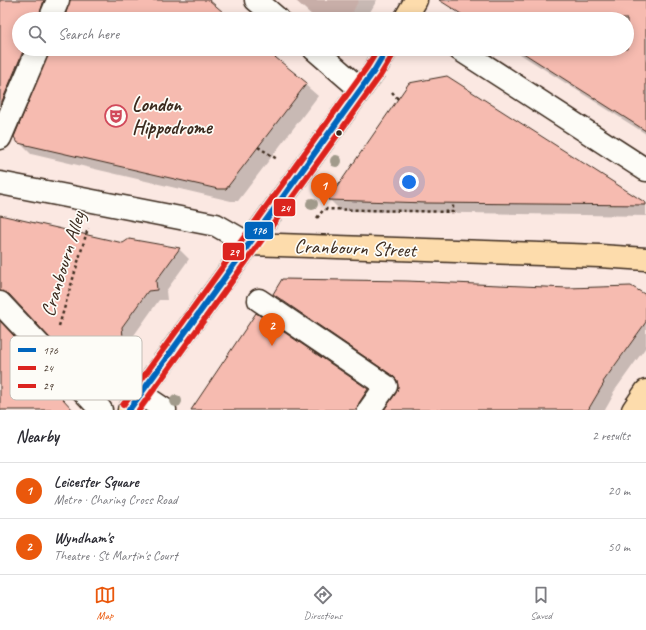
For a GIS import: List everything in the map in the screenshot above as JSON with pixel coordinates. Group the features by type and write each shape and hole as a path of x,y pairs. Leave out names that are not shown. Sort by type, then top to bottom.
{"main road":[{"path":"142,392 360,89 381,56"},
{"name":"Cranbourn Street","path":"249,244 600,256 646,259"}],"street":[{"path":"53,12 58,0"},
{"path":"256,0 270,12"},
{"path":"0,138 35,56"},
{"path":"322,56 360,89"},
{"path":"470,56 646,170"},
{"name":"Cranbourn Street","path":"0,183 216,225 249,244"},
{"path":"259,300 386,386 369,410"},
{"path":"0,303 31,336"},
{"path":"91,400 101,410"},
{"path":"135,402 166,410"}],"path":[{"name":"Cranbourn Alley","path":"56,336 96,202"},
{"path":"315,221 324,209 454,212 453,203"}],"shaded area":[{"path":"295,0 359,0 353,12 309,12"}],"building":[{"path":"0,0 44,0 40,12 12,12 12,56 21,56 0,106"},
{"path":"70,0 209,0 223,12 66,12"},
{"path":"439,0 646,0 646,131 528,56 634,56 634,12 458,12"},
{"name":"London Hippodrome","path":"47,56 274,56 307,83 226,189 218,189 18,143 14,137"},
{"path":"447,76 646,203 646,205 427,203 328,200 409,83"},
{"path":"0,215 123,243 129,239 180,248 156,281 157,290 148,291 122,327 123,336 48,336 9,294 0,291"},
{"path":"282,279 407,281 568,288 631,286 646,295 646,322 603,382 604,383 588,410 384,410 396,393 398,387 397,380 273,294"},
{"path":"256,313 368,389 359,403 357,410 191,410"},
{"path":"0,321 14,336 10,336 10,400 64,400 73,410 0,410"}],"transit line":[{"name":"29","path":"142,379 374,56"},
{"name":"176","path":"142,392 374,71 383,56"},
{"name":"24","path":"139,410 380,76 392,56"},
{"name":"29","path":"123,405 127,400"},
{"name":"176","path":"129,410 136,400"}],"place":[{"name":"London Hippodrome","path":"116,116"},
{"name":"Leicester Square","path":"324,206"},
{"name":"Wyndham's","path":"272,346"}]}
